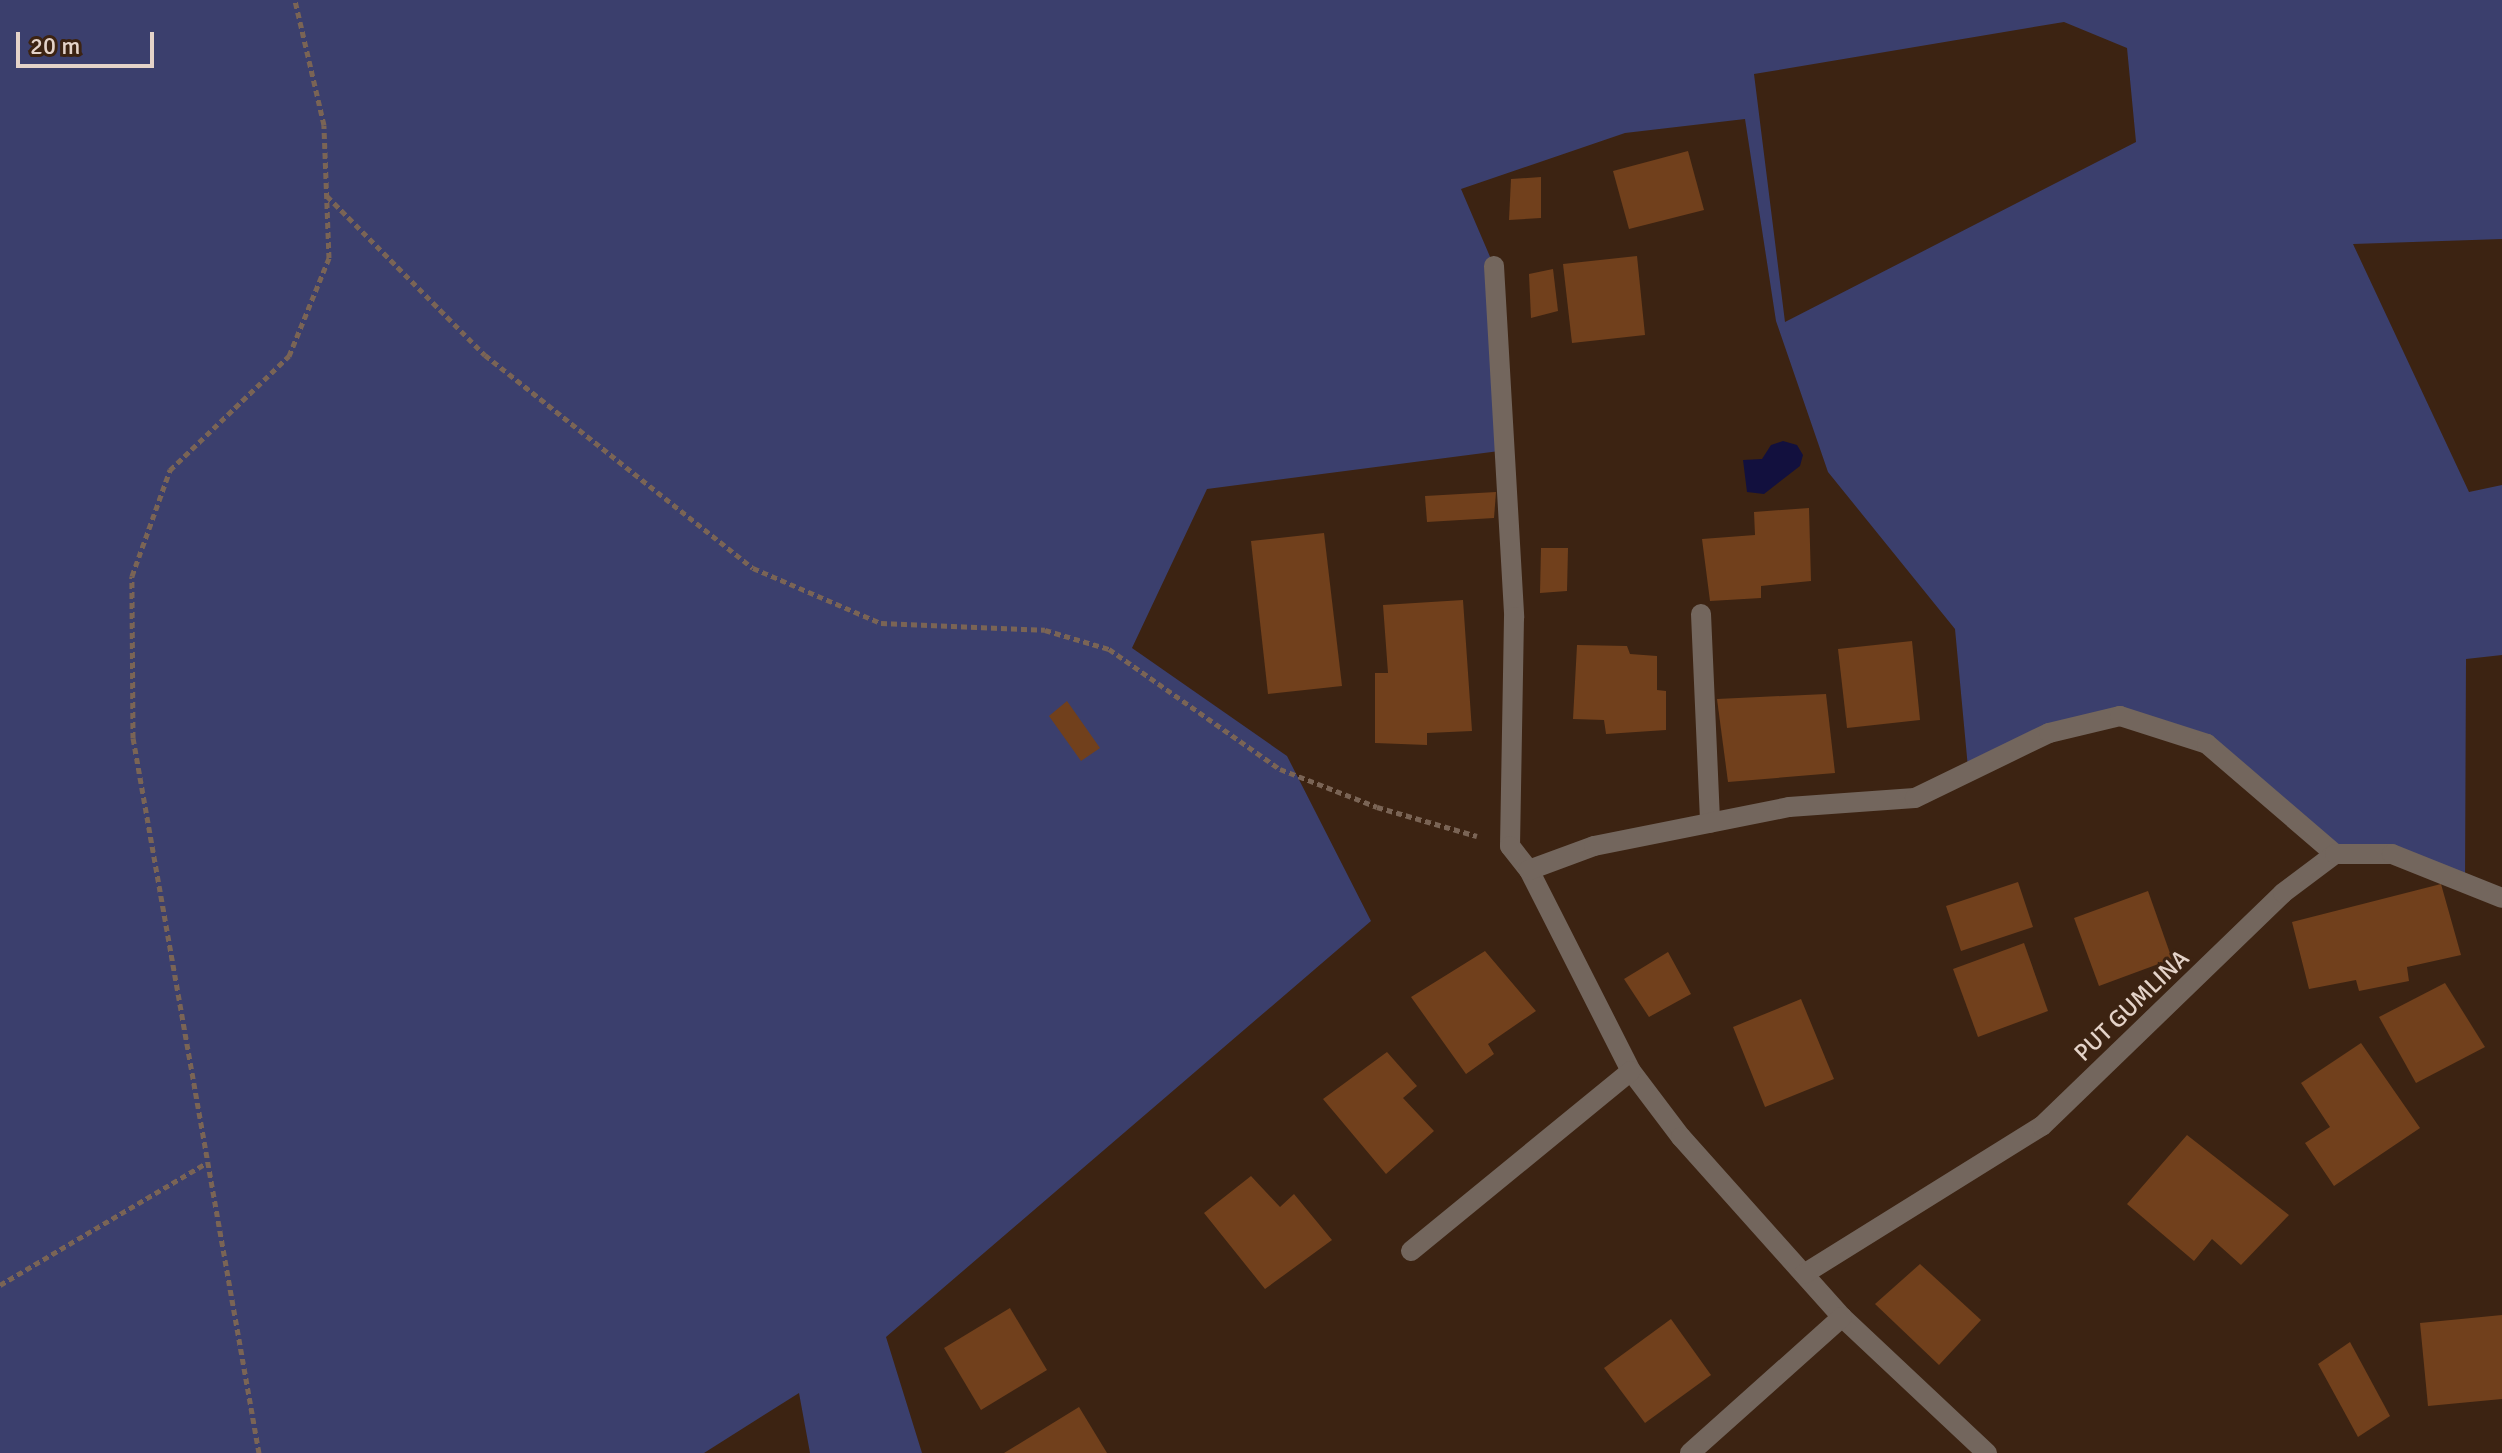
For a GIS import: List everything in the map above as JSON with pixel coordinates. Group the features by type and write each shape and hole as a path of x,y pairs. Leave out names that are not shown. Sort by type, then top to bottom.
{"street":[{"path":"1494,266 1514,617 1510,846 1529,870 1631,1071 1681,1137 1842,1317 1987,1453"},
{"path":"1701,614 1710,823"},
{"path":"1529,870 1594,846 1789,807 1915,798 2049,733 2120,716 2207,744 2335,854 2392,854 2502,898"},
{"name":"PUT GUMLINA","path":"1804,1274 2042,1126 2283,893 2335,854"},
{"path":"1411,1251 1631,1071"},
{"path":"1690,1453 1842,1317"}],"path":[{"path":"259,1453 133,738 132,576 170,470 289,356 329,258 324,125 295,0"},
{"path":"326,195 485,355 753,568 881,623 1045,630 1109,649 1280,769 1377,807 1510,846"},
{"path":"0,1285 206,1163"}],"shaded area":[{"path":"0,0 2502,0 2502,239 2353,244 2469,492 2502,485 2502,655 2466,659 2465,887 2392,854 2335,854 2207,744 2120,716 1968,768 1955,629 1828,472 1776,321 1745,119 1625,133 1461,189 1494,266 1507,450 1207,489 1132,648 1287,756 1371,921 886,1337 922,1453 810,1453 799,1393 704,1453 0,1453","holes":["2064,22 2127,48 2136,142 1785,322 1754,74"]},
{"path":"1783,441 1797,445 1803,455 1800,466 1764,494 1747,492 1743,460 1762,459 1771,445"}],"building":[{"path":"1688,151 1704,210 1629,229 1613,171"},
{"path":"1541,177 1541,218 1509,220 1511,179"},
{"path":"1637,256 1645,335 1572,343 1563,264"},
{"path":"1553,269 1558,311 1531,318 1529,274"},
{"path":"1496,492 1494,518 1427,522 1425,496"},
{"path":"1809,508 1811,581 1761,586 1761,598 1710,601 1702,539 1755,535 1754,512"},
{"path":"1324,533 1342,686 1268,694 1251,541"},
{"path":"1541,548 1568,548 1567,591 1540,593"},
{"path":"1463,600 1472,731 1427,733 1427,745 1375,743 1375,673 1388,673 1383,605"},
{"path":"1912,641 1920,720 1847,728 1838,649"},
{"path":"1577,645 1627,646 1630,654 1657,656 1657,690 1666,691 1666,730 1606,734 1604,720 1573,719"},
{"path":"1826,694 1835,773 1728,782 1717,699"},
{"path":"1067,701 1100,748 1081,761 1049,716"},
{"path":"2018,882 2033,927 1961,951 1946,906"},
{"path":"2441,884 2461,955 2407,967 2409,981 2359,991 2356,980 2309,989 2292,922"},
{"path":"2148,891 2172,959 2099,986 2074,918"},
{"path":"2024,943 2048,1011 1978,1037 1953,969"},
{"path":"1485,951 1536,1011 1488,1044 1494,1054 1466,1074 1411,997"},
{"path":"1668,952 1691,994 1649,1017 1624,979"},
{"path":"2445,983 2485,1047 2416,1083 2379,1017"},
{"path":"1801,999 1834,1079 1765,1107 1733,1027"},
{"path":"2361,1043 2420,1128 2334,1186 2305,1143 2330,1127 2301,1083"},
{"path":"1387,1052 1417,1086 1403,1098 1434,1131 1386,1174 1323,1099"},
{"path":"2187,1135 2289,1215 2241,1265 2212,1239 2194,1261 2127,1204"},
{"path":"1251,1176 1280,1207 1294,1194 1332,1240 1265,1289 1204,1213"},
{"path":"1920,1264 1981,1320 1939,1365 1875,1304"},
{"path":"1010,1308 1047,1370 981,1410 944,1348"},
{"path":"2502,1315 2502,1399 2428,1406 2420,1323"},
{"path":"1671,1319 1711,1375 1645,1423 1604,1368"},
{"path":"2350,1342 2390,1416 2358,1437 2318,1364"},
{"path":"1079,1407 1107,1453 1004,1453"}]}
